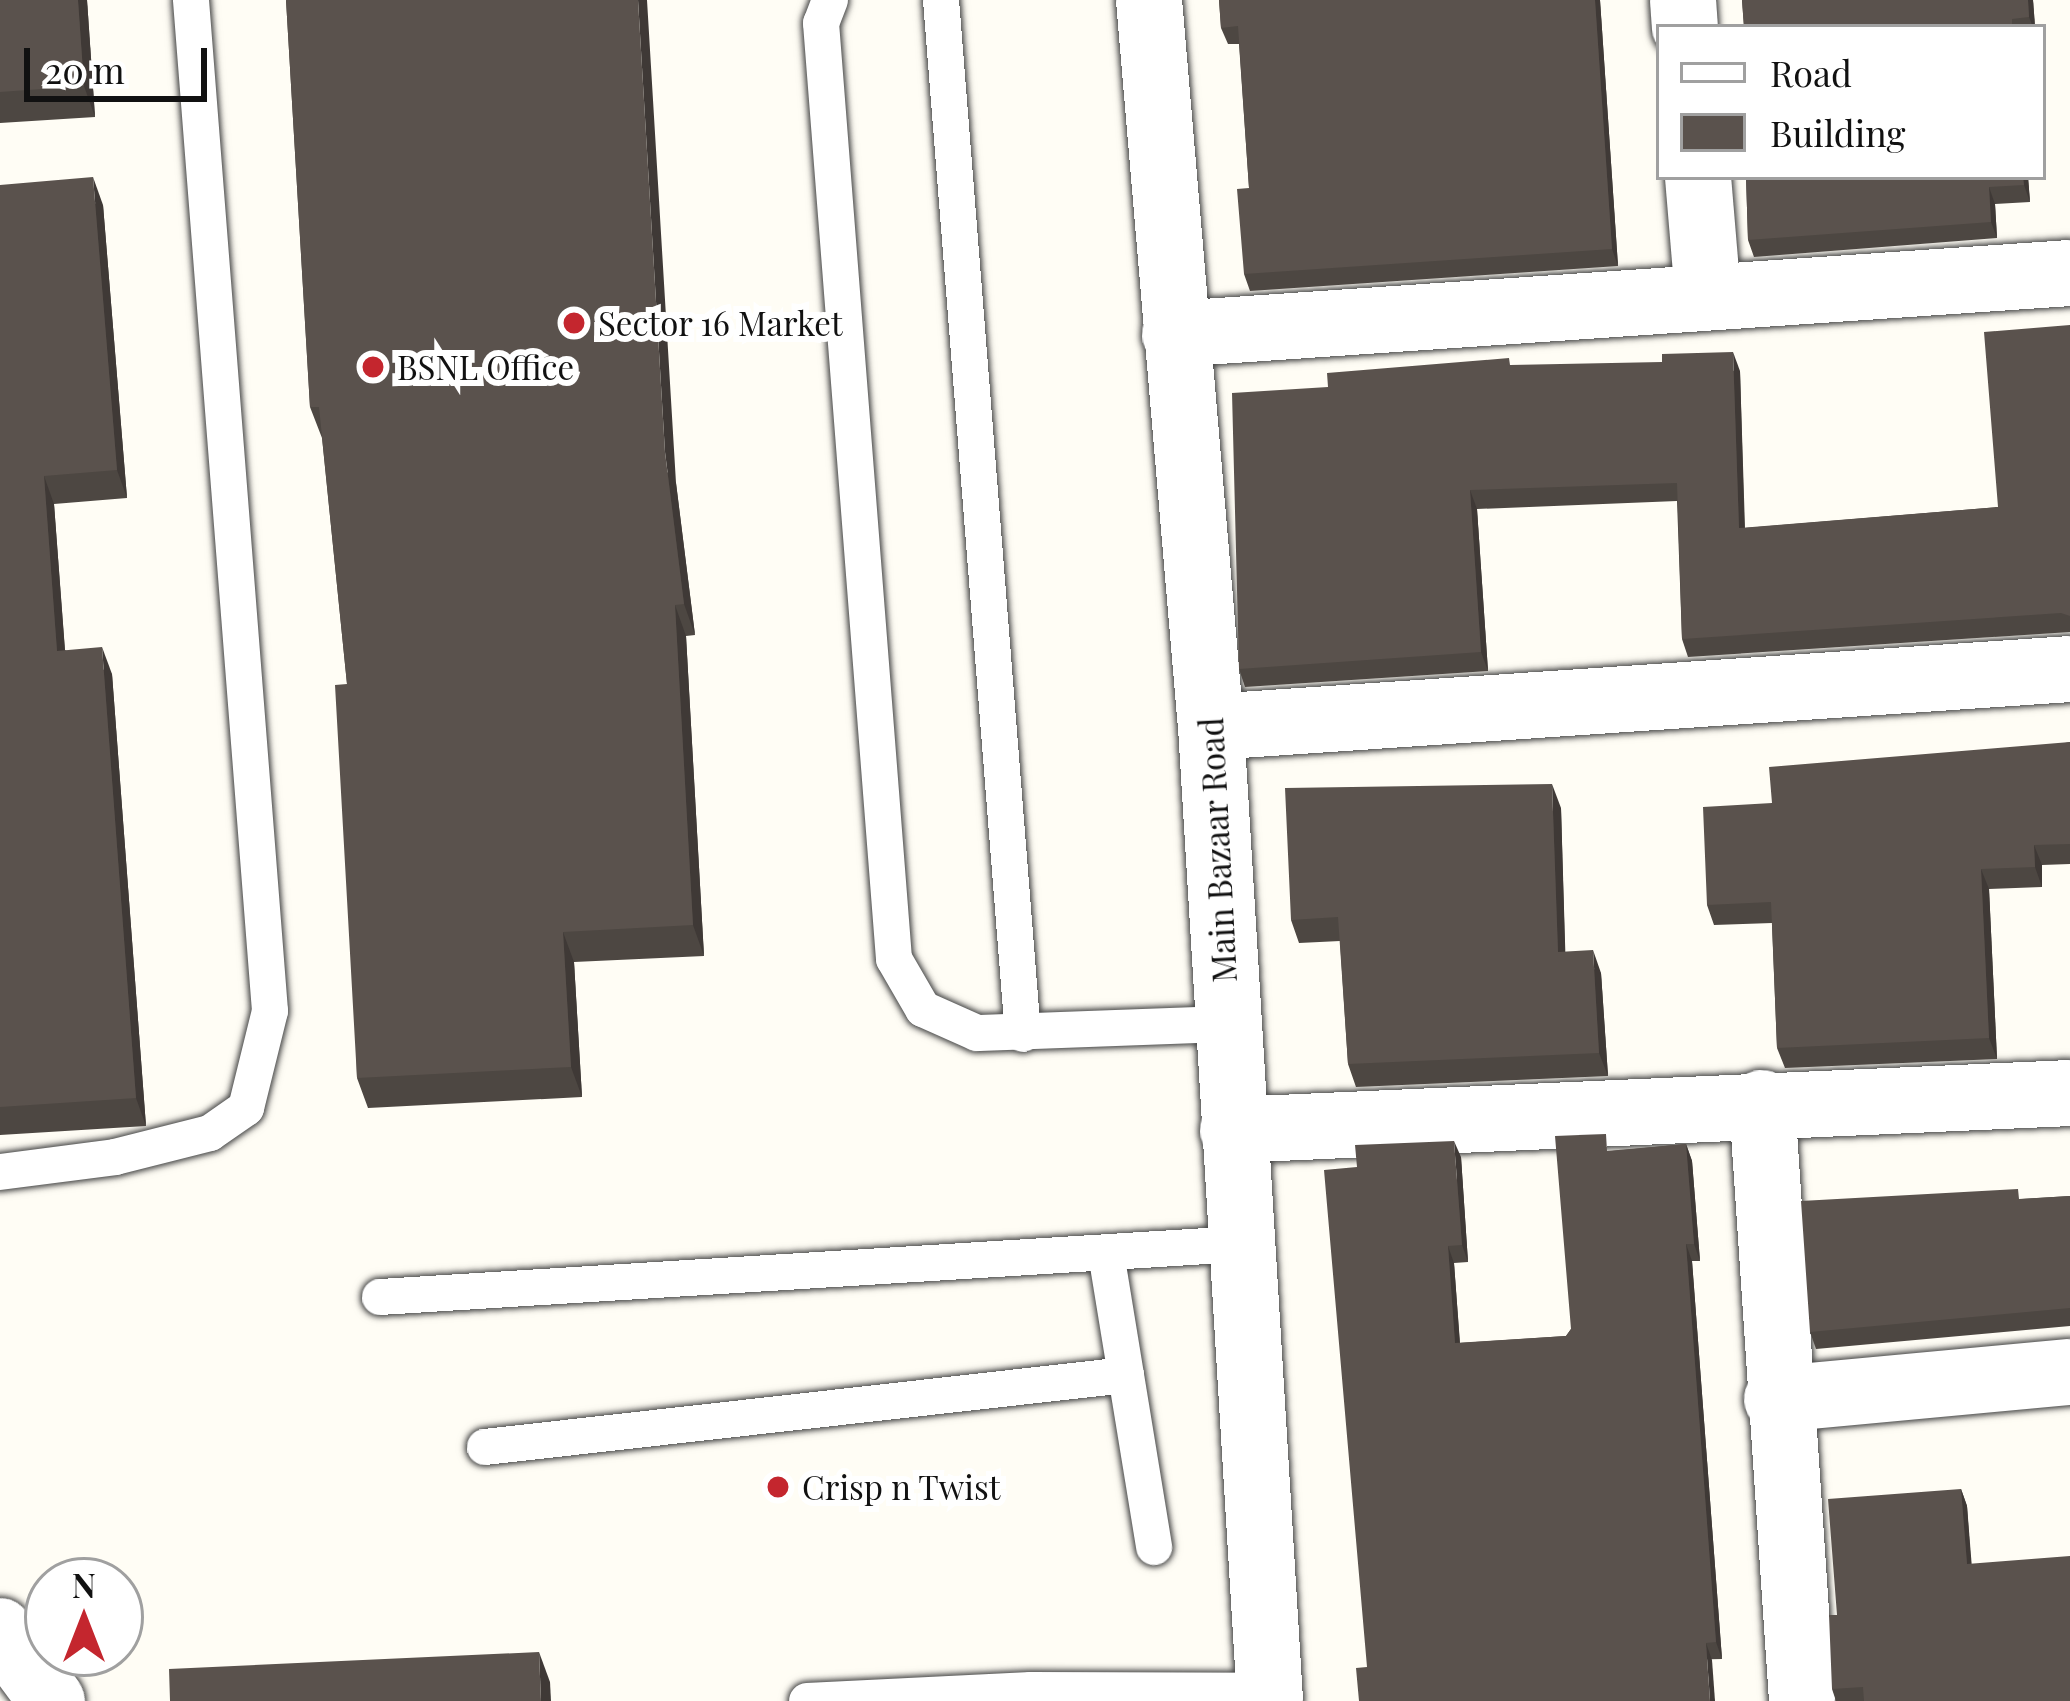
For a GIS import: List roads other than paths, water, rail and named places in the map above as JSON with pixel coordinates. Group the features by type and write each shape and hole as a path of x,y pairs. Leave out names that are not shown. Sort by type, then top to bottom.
{"street":[{"name":"Main Bazaar Road","path":"1149,0 1211,727 1269,1696"},
{"path":"1698,180 1708,296"},
{"path":"1174,334 2070,273"},
{"path":"1211,727 2070,669"},
{"path":"1233,1130 1762,1103 2070,1093"},
{"path":"1762,1103 1778,1399 1802,1701"},
{"path":"1778,1399 2070,1372"},
{"path":"0,1631 52,1701"}],"lane":[{"path":"0,1172 115,1157 210,1133 246,1108 270,1011 191,0"},
{"path":"830,0 820,23 894,959 923,1009 977,1033 1227,1024"},
{"path":"941,0 1023,1034"},
{"path":"380,1297 1239,1244"},
{"path":"1106,1252 1154,1547"},
{"path":"484,1447 1126,1375"},
{"path":"827,1700 1269,1696"}],"place":[{"name":"Sector 16 Market","path":"574,323"},
{"name":"BSNL Office","path":"373,367"},
{"name":"Crisp n Twist","path":"778,1487"}]}
